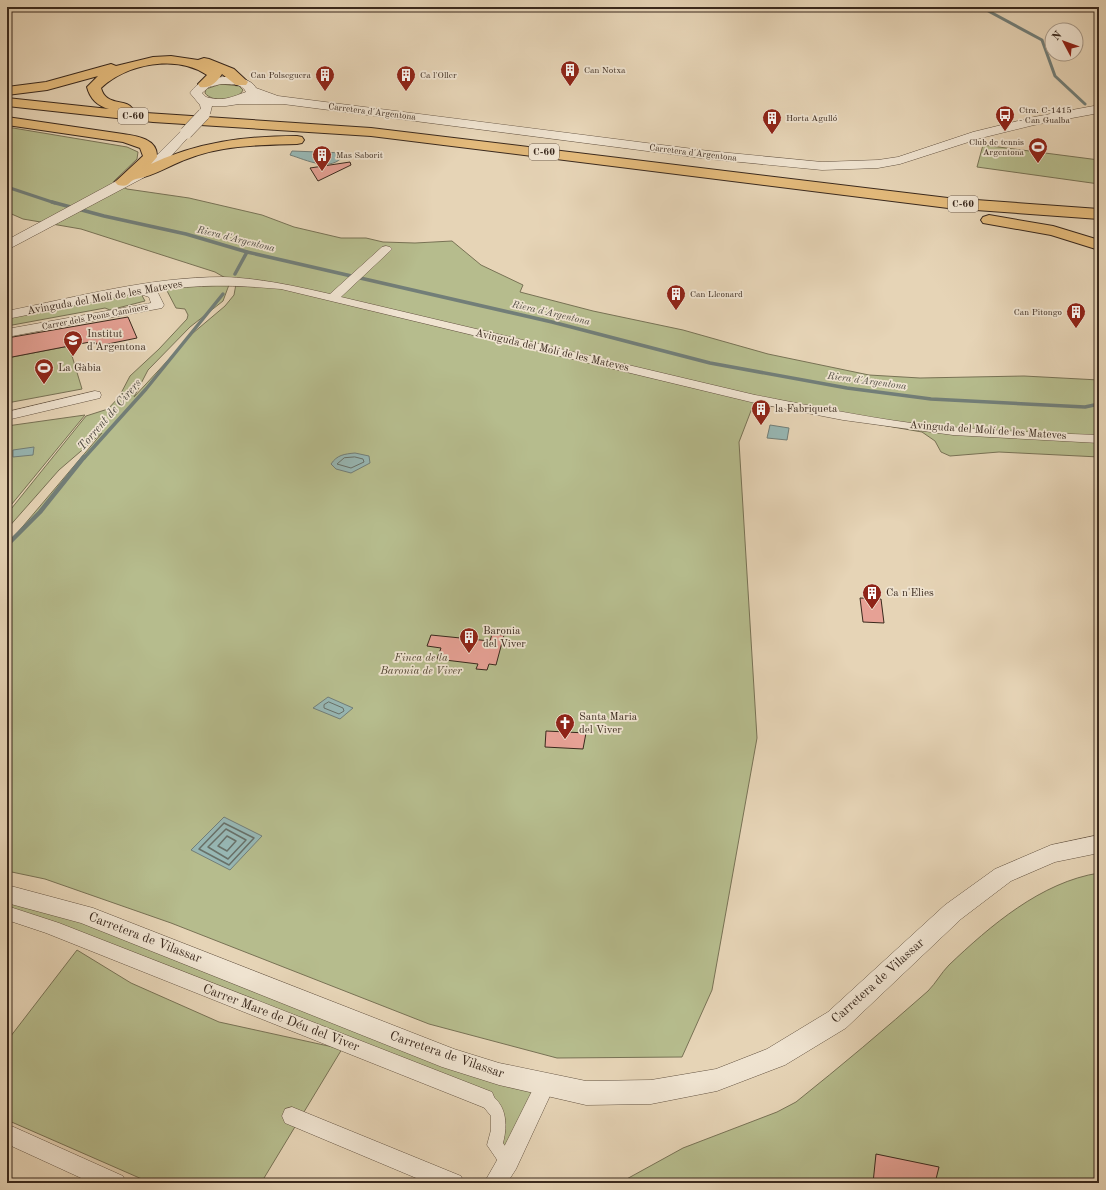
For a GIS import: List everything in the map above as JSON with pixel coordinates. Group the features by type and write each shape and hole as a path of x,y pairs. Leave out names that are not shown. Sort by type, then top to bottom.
{"highway":[{"path":"7,91 47,86 118,65 168,58 188,59 216,65 246,86"},
{"path":"205,84 215,74 210,69 185,62 166,61 125,67 109,74 94,87 95,93 100,99 109,105 123,109 260,124"},
{"name":"C-60","path":"7,102 153,118 260,124 415,137 832,193 1099,214"},
{"name":"C-60","path":"7,109 143,124 319,135 1021,216 1099,219"},
{"path":"7,122 123,138 141,143 149,149 151,153 150,157 118,185"},
{"path":"138,176 188,153 230,143 275,140 393,143"},
{"path":"832,193 1099,202"},
{"path":"832,193 873,205 1032,226 1099,245"}],"street":[{"path":"204,108 196,93 199,88 205,84 223,80 246,86 283,100"},
{"path":"7,246 46,226 118,185 138,176 158,162 186,133 204,108 248,96 246,86"},
{"path":"232,101 283,100"},
{"name":"Carretera d'Argentona","path":"283,100 709,155 822,166 878,164 900,160 977,135 1034,121 1099,109"},
{"path":"337,295 383,252"},
{"name":"Avinguda del Molí de les Mateves","path":"7,315 178,284 214,281 280,286 337,295 532,347 755,399 931,429 1036,437 1099,439"},
{"name":"Carrer dels Peons Caminers","path":"7,333 158,305 154,295 140,290"},
{"path":"7,416 95,395"},
{"name":"Carretera de Vilassar","path":"7,894 85,915 452,1059 499,1074 545,1085 586,1092 651,1092 717,1080 776,1057 837,1020 953,912 1003,875 1051,854 1099,844"},
{"name":"Carrer Mare de Déu del Viver","path":"7,913 52,928 485,1099 498,1113 499,1130 495,1145 508,1162"},
{"path":"495,1183 508,1162 545,1085"},
{"path":"292,1116 453,1183"},
{"path":"7,1134 114,1183"}],"green space":[{"path":"221,84 239,86 243,90 236,97 225,99 213,98 205,93 206,89"},
{"name":"Finca de la Baronia de Viver","path":"7,127 127,147 138,152 137,159 113,182 127,189 189,198 262,215 294,227 341,238 366,238 383,242 415,243 452,241 481,265 523,285 520,292 593,311 683,330 768,354 869,375 920,378 1024,376 1099,380 1099,457 999,452 950,456 941,452 935,441 922,432 754,403 739,442 757,738 712,990 682,1057 557,1058 429,1024 171,923 45,879 7,871 7,545 102,433 59,470 7,529 7,514 86,416 108,409 119,397 130,376 159,349 187,319 188,315 185,309 176,308 165,287 230,282 223,301 190,327 148,370 134,397 193,333 225,306 234,295 236,284 215,272 81,229 23,219 7,212"},
{"name":"Club de tennis Argentona","path":"983,145 1099,160 1099,184 977,167"},
{"path":"140,292 145,301 110,310 105,308 7,326 7,317"},
{"path":"69,346 82,389 7,403 7,358"},
{"path":"85,415 7,510 7,426"},
{"path":"1099,873 1099,1183 623,1183 623,1181 683,1148 777,1112 796,1102 928,991 949,965 999,921 1037,896 1057,886 1078,878"},
{"path":"7,894 541,1087 508,1162 495,1145 498,1113 7,913"},
{"path":"77,950 131,983 219,1022 342,1049 261,1183 151,1183 7,1120 7,1041"}],"water":[{"path":"292,151 344,153 344,155 339,160 332,163 318,164 290,155"},
{"path":"770,425 789,428 787,440 767,438"},
{"path":"34,447 33,455 13,457 13,450"},
{"path":"355,453 369,456 370,463 351,473 336,469 331,464 341,456"},
{"path":"328,697 353,708 340,719 313,708"},
{"path":"224,817 262,836 230,870 191,850"}],"building":[{"name":"Mas Saborit","path":"350,162 351,165 318,181 310,168"},
{"path":"128,317 137,338 98,346 95,341 7,358 7,338"},
{"name":"Ca n'Elies","path":"860,598 881,599 884,623 863,622"},
{"name":"Baronia del Viver","path":"492,634 504,635 496,665 489,664 487,670 476,669 478,664 437,659 441,648 427,646 431,635 490,641"},
{"name":"Santa Maria del Viver","path":"546,731 586,733 583,749 545,747"},
{"path":"876,1154 939,1167 935,1183 873,1183"}],"waterway":[{"path":"981,7 1042,40 1055,76 1085,104"},
{"name":"Riera d'Argentona","path":"7,187 52,202"},
{"name":"Riera d'Argentona","path":"52,202 104,216 186,234 247,252"},
{"name":"Torrent de Cirers","path":"235,274 247,252"},
{"name":"Riera d'Argentona","path":"247,252 552,322 710,363 847,388 931,399 1085,407 1099,404"},
{"name":"Torrent de Cirers","path":"84,458 146,389 223,294"},
{"name":"Torrent de Cirers","path":"7,545 40,512 84,457"}],"place":[{"name":"Can Notxa","path":"570,87"},
{"name":"Can Polseguera","path":"325,92"},
{"name":"Ca l'Oller","path":"406,92"},
{"name":"Ctra. C-1415 - Can Gualba","path":"1005,132"},
{"name":"Horta Agulló","path":"772,135"},
{"name":"Club de tennis Argentona","path":"1038,164"},
{"name":"Mas Saborit","path":"322,172"},
{"name":"Can Lleonard","path":"676,311"},
{"name":"Can Pitongo","path":"1076,329"},
{"name":"Institut d'Argentona","path":"73,357"},
{"name":"La Gàbia","path":"44,385"},
{"name":"la Fabriqueta","path":"761,426"},
{"name":"Ca n'Elies","path":"872,610"},
{"name":"Baronia del Viver","path":"469,654"},
{"name":"Santa Maria del Viver","path":"565,740"}]}
